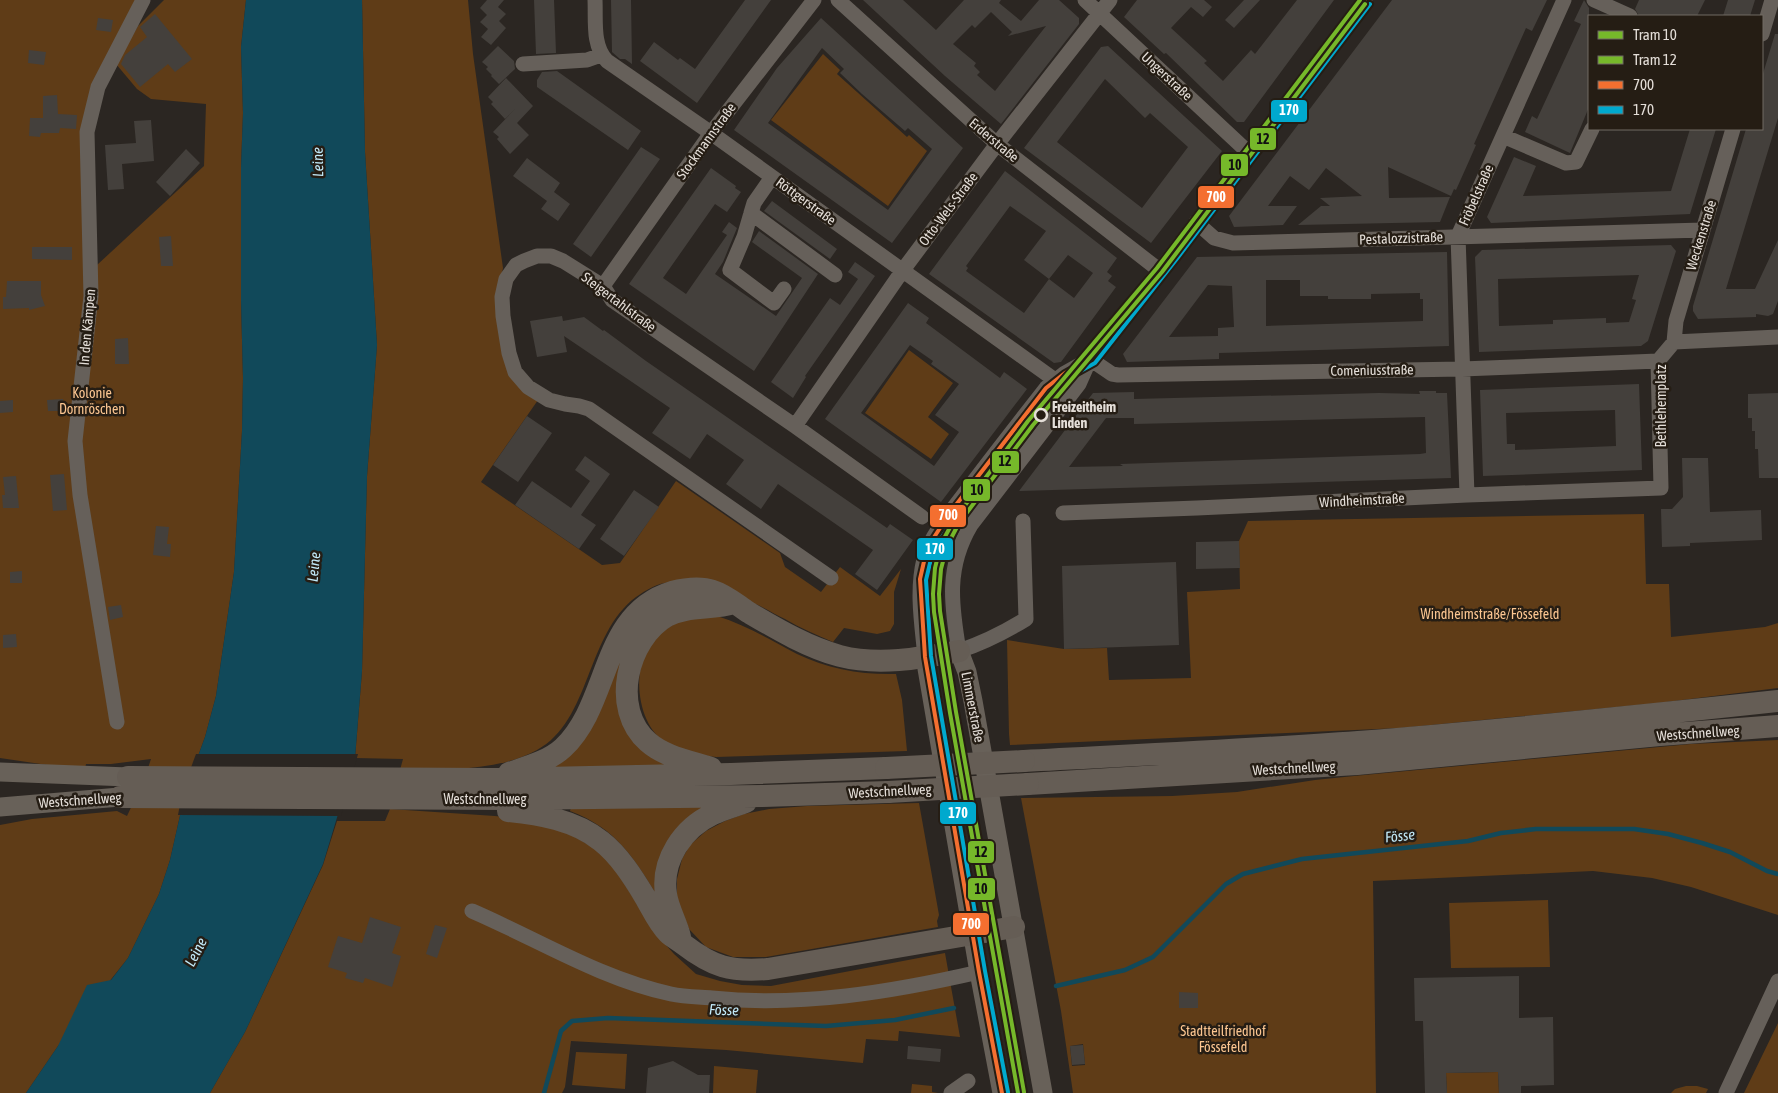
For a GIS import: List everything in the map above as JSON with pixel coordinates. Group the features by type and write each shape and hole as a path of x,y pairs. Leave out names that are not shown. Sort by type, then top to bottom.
{"highway":[{"path":"491,779 545,760 562,750 586,720 613,651 625,627 638,612 653,600 685,589 710,590 726,596 734,603 782,631 840,656 862,660 892,660 925,658 959,651"},
{"path":"731,774 661,752 646,741 638,730 631,715 627,698 628,678 633,658 649,629 668,616 685,610 723,607 734,603"},
{"name":"Westschnellweg","path":"398,792 491,779 731,774 886,768 1256,749 1505,729 1778,701"},
{"name":"Westschnellweg","path":"124,787 763,796 888,792 1357,764 1660,735 1778,726"},
{"path":"398,792 532,814 580,827 600,840 617,856 668,933 708,961 722,967 743,971 768,969 1014,927"},
{"path":"682,943 666,895 665,878 675,848 692,827 713,814 763,796"}],"main road":[{"name":"Limmerstraße","path":"959,651 967,672 1043,1093"},
{"name":"Limmerstraße","path":"925,658 972,934 1002,1093"},
{"name":"Westschnellweg","path":"0,772 124,787"},
{"name":"Westschnellweg","path":"0,807 124,787"}],"street":[{"name":"In den Kämpen","path":"117,722 80,495 75,441 91,296 87,132 98,87 143,0"},
{"path":"523,64 586,60 601,55 596,32 595,0"},
{"name":"Stockmannstraße","path":"603,286 711,133 814,0"},
{"name":"Erderstraße","path":"838,0 997,144 1159,270"},
{"name":"Ungerstraße","path":"1085,0 1249,153"},
{"name":"Otto-Wels-Straße","path":"795,426 903,270 997,144 1110,0"},
{"name":"Limmerstraße","path":"959,651 952,611 952,587 958,551 964,536 1079,384 1090,359 1365,0"},
{"name":"Fröbelstraße","path":"1467,495 1458,236 1564,0"},
{"path":"1594,0 1628,15"},
{"path":"1763,31 1772,0"},
{"name":"Röttgerstraße","path":"601,55 1055,380"},
{"path":"1503,136 1566,163 1576,162 1592,130"},
{"name":"Weckenstraße","path":"1674,342 1676,321 1733,130"},
{"path":"772,177 754,203 744,237 730,270 774,303 784,289"},
{"path":"751,213 835,275"},
{"name":"Pestalozzistraße","path":"1196,222 1214,238 1233,243 1703,230"},
{"name":"Steigertahlstraße","path":"831,578 589,409 549,400 528,387 515,372 506,334 502,297 506,280 516,265 536,256 557,257 603,286 612,300 795,426 922,518"},
{"path":"1674,342 1778,337"},
{"name":"Bethlehemplatz","path":"1661,488 1658,362 1674,342"},
{"name":"Limmerstraße","path":"925,658 920,579 924,557 931,542 949,514 1046,388 1064,373 1090,359"},
{"name":"Comeniusstraße","path":"1090,359 1112,374 1118,375 1462,369 1658,362"},
{"name":"Windheimstraße","path":"1063,513 1661,488"},
{"path":"959,651 1006,632 1026,619 1023,520"},
{"path":"472,911 595,968 672,994 732,1000 775,1001 882,991 916,986 979,972"},
{"path":"1726,1093 1778,981"},
{"path":"950,1093 968,1081"}],"green space":[{"name":"Kolonie Dornröschen","path":"0,0 138,0 89,94 97,265 204,166 206,104 151,99 137,89 116,64 138,26 164,0 246,0 241,47 243,113 241,167 242,431 234,572 216,696 205,737 186,789 170,860 159,894 128,958 58,1046 26,1093 0,1093 0,825 32,819 117,811 127,816 144,780 151,759 111,764 86,764 85,769 0,758"},
{"path":"362,0 468,0 473,54 503,268 497,297 501,331 538,400 481,482 602,565 620,563 676,481 780,553 785,567 821,592 840,567 880,596 901,569 894,592 894,624 890,631 877,634 844,628 833,642 751,603 681,583 661,584 640,594 620,613 607,632 579,699 568,719 555,737 537,750 521,757 488,766 453,769 400,770 403,759 355,758 362,671 367,476 377,345 365,152"},
{"path":"823,54 840,70 837,74 907,137 909,135 927,151 888,206 771,120"},
{"path":"909,350 953,383 928,417 949,434 931,459 865,413"},
{"name":"Windheimstraße/Fössefeld","path":"1644,514 1646,584 1669,584 1671,637 1765,627 1778,623 1778,688 1658,703 1400,728 1010,745 1007,640 1064,649 1107,648 1109,680 1191,678 1187,592 1240,589 1239,541 1248,521"},
{"path":"717,616 748,628 797,654 821,664 858,672 896,674 902,700 907,751 716,757 691,753 668,744 649,725 640,697 639,681 645,653 655,639 677,623 693,617"},
{"path":"624,646 620,687 667,767 556,769 553,766"},
{"name":"Stadtteilfriedhof Fössefeld","path":"1778,740 1778,915 1691,887 1652,878 1593,871 1373,881 1376,1093 1073,1093 1061,1011 1021,798 1172,796 1237,792 1315,780 1691,744","holes":["1083,1044 1085,1065 1072,1066 1070,1046"]},
{"path":"919,803 939,915 938,927 766,957 733,957 706,947 689,929 677,899 677,879 682,859 690,845 706,831 744,814 769,809"},
{"path":"705,806 660,900 642,871 613,836 587,818 570,811 571,808"},
{"path":"390,809 495,816 531,820 556,826 606,855 657,935 674,954 696,974 720,981 742,985 771,986 945,953 960,1037 899,1031 898,1041 866,1039 863,1063 726,1050 571,1041 565,1087 562,1093 210,1093 245,1032 323,865 337,821 385,821"},
{"path":"1548,900 1550,967 1451,968 1449,903"},
{"path":"1778,1023 1778,1093 1744,1093"},
{"path":"576,1052 627,1054 625,1089 572,1085"},
{"path":"714,1066 758,1070 756,1093 713,1093"},
{"path":"1498,1072 1499,1093 1447,1093 1446,1073"},
{"path":"912,1084 932,1086 932,1092 938,1093 911,1093"},
{"path":"1686,1086 1708,1089 1706,1093 1671,1093 1675,1089"}],"water":[{"name":"Leine","path":"246,0 362,0 365,152 377,345 367,476 362,671 355,758 323,864 245,1032 210,1093 26,1093 58,1046 87,985 111,980 128,958 159,894 170,860 186,789 205,737 216,696 234,572 242,431 241,167 243,113 241,47"}],"pier":[{"path":"196,754 358,754 341,816 178,815 183,789"}],"building":[{"path":"487,0 504,0 498,7 506,14 499,21 506,28 491,45 481,37 488,29 480,22 487,15 480,8"},
{"path":"534,0 554,0 556,53 536,54"},
{"path":"611,0 631,0 632,64 625,59 620,59 612,52"},
{"path":"745,0 771,0 697,103 640,61 654,42 678,60 680,58 695,69"},
{"path":"863,0 903,0 936,30 964,0 1001,0 999,3 1021,21 1039,0 1059,0 1079,18 1079,24 1001,124 945,76","holes":["991,12 1012,32 1008,36 1046,26 995,91 977,75 980,72 974,66 976,63 953,44 972,25 975,28"]},
{"path":"1137,0 1204,0 1212,7 1203,17 1191,7 1171,28 1207,61 1204,63 1223,81 1251,50 1255,54 1297,0 1334,0 1244,122 1237,122 1166,53 1164,54 1124,17"},
{"path":"1244,0 1260,0 1234,28 1225,20"},
{"path":"1392,0 1547,0 1532,31 1526,28 1474,144 1476,145 1469,161 1456,190 1454,189 1451,196 1388,167 1389,198 1450,197 1440,222 1298,225 1321,206 1330,206 1320,198 1362,196 1326,168 1309,190 1290,176 1268,206 1297,206 1283,225 1234,227 1229,216"},
{"path":"1584,0 1589,8 1588,109 1570,153 1525,132 1532,116 1537,119 1581,24 1574,21"},
{"path":"1639,0 1705,0 1698,15 1638,15 1635,9"},
{"path":"1728,0 1755,0 1750,15 1723,15"},
{"path":"155,14 192,59 175,72 168,64 140,87 121,64 125,55 147,37 140,27"},
{"path":"98,18 113,20 111,32 96,30"},
{"path":"821,18 963,148 892,243 734,130 777,68","holes":["822,48 844,69 840,73 862,94 905,131 908,128 932,149 888,210 768,123"]},
{"path":"1775,34 1778,34 1778,118 1726,289 1755,289 1778,240 1778,301 1773,314 1768,316 1756,314 1756,317 1698,319 1693,311 1693,306 1746,130 1763,130 1763,74"},
{"path":"498,46 514,61 515,69 499,84 486,69 488,67 482,62"},
{"path":"1108,46 1222,151 1151,243 1024,148 1101,47","holes":["1105,79 1145,118 1150,113 1188,147 1142,208 1057,142"]},
{"path":"29,50 46,52 44,65 28,63"},
{"path":"557,71 641,131 628,150 537,87 537,80 542,72"},
{"path":"506,78 533,106 517,123 529,135 510,154 497,139 499,137 493,132 516,108 505,119 491,104 493,102 488,97"},
{"path":"57,95 58,114 77,115 76,129 60,128 59,133 41,133 40,137 29,136 30,118 43,118 43,96"},
{"path":"151,120 154,161 122,164 124,189 108,190 105,145 136,143 134,121"},
{"path":"1690,130 1716,130 1690,214 1491,223 1487,217 1514,157 1536,166 1523,196 1671,191"},
{"path":"641,147 660,159 591,257 573,244"},
{"path":"186,149 200,163 170,196 156,182"},
{"path":"527,158 560,183 554,192 570,204 558,221 541,209 547,201 513,176"},
{"path":"711,168 736,186 735,188 741,192 727,212 715,204 663,278 686,294 727,235 722,232 729,222 737,228 723,262 715,274 776,316 802,278 752,242 759,231 818,274 754,371 629,284"},
{"path":"1005,171 1117,258 1107,272 1112,276 1108,281 1116,287 1061,362 1054,363 929,274","holes":["1010,206 1046,231 1024,260 1049,279 1024,313 966,271 968,268 966,266","1068,255 1093,273 1074,298 1049,279"]},
{"path":"772,201 837,249 830,259 764,211"},
{"path":"171,236 173,266 161,266 159,237"},
{"path":"1671,245 1676,251 1648,341 1641,346 1479,352 1475,257 1482,250","holes":["1639,275 1632,299 1636,300 1629,322 1606,323 1606,318 1553,320 1553,324 1499,326 1498,279"]},
{"path":"32,247 72,247 72,260 32,259"},
{"path":"1447,252 1449,346 1219,353 1219,359 1127,362 1123,354 1197,257","holes":["1266,280 1300,280 1300,296 1328,296 1328,299 1371,299 1371,294 1420,293 1420,299 1423,299 1423,321 1266,326","1208,285 1232,286 1234,327 1218,328 1218,336 1169,337"]},
{"path":"855,262 875,276 805,376 793,398 771,382 830,298 840,305 858,279 848,272"},
{"path":"7,281 41,281 41,295 45,306 29,310 29,308 3,309 3,297 6,297"},
{"path":"908,303 929,318 926,323 1000,378 1004,372 1027,389 941,502 825,419","holes":["910,345 933,361 931,364 959,384 935,415 959,432 934,466 861,413"]},
{"path":"562,316 563,321 584,317 887,528 890,524 913,540 877,590 855,574 873,550 778,484 761,509 726,484 744,460 707,434 690,459 652,433 670,408 564,336 567,352 537,357 530,321"},
{"path":"128,338 129,364 115,364 115,339"},
{"path":"1639,384 1642,470 1483,476 1480,390","holes":["1615,410 1616,446 1515,450 1515,444 1507,444 1506,413"]},
{"path":"1419,391 1447,393 1451,478 1019,491 1093,393 1134,392 1134,399 1379,393 1420,394","holes":["1425,417 1426,453 1120,464 1123,466 1069,467 1106,418 1134,418 1134,424"]},
{"path":"1778,393 1778,478 1759,478 1758,449 1755,449 1755,431 1752,431 1752,418 1748,418 1748,394"},
{"path":"63,399 64,411 48,411 47,400"},
{"path":"13,400 13,412 0,413 0,401"},
{"path":"527,416 552,433 518,482 493,465"},
{"path":"585,456 610,474 581,515 596,525 579,549 515,505 532,481 571,508 590,481 575,470"},
{"path":"1682,458 1708,458 1710,512 1761,510 1762,540 1690,543 1690,546 1662,547 1661,509 1672,509 1683,497"},
{"path":"64,474 67,510 53,511 50,475"},
{"path":"16,476 19,508 3,508 2,495 5,495 3,477"},
{"path":"634,490 659,507 624,556 600,539"},
{"path":"156,526 169,527 167,544 171,544 170,557 153,555"},
{"path":"1239,541 1240,568 1196,569 1196,542"},
{"path":"1176,562 1179,645 1064,649 1062,566"},
{"path":"22,571 22,583 10,583 10,572"},
{"path":"121,605 123,617 110,620 108,607"},
{"path":"16,634 17,647 3,648 3,635"},
{"path":"370,917 401,927 392,953 401,956 392,987 365,978 363,983 345,978 347,973 328,967 338,936 362,943"},
{"path":"435,925 447,928 437,958 426,954"},
{"path":"1519,976 1519,1018 1553,1017 1554,1085 1521,1086 1521,1093 1499,1093 1498,1072 1446,1073 1447,1093 1425,1093 1423,1021 1415,1021 1414,978"},
{"path":"1179,992 1198,993 1198,1008 1179,1008"},
{"path":"1083,1045 1085,1064 1072,1065 1070,1046"},
{"path":"908,1046 941,1049 940,1062 907,1059"},
{"path":"673,1061 698,1075 710,1075 709,1093 646,1093 648,1068"}],"waterway":[{"name":"Fösse","path":"1056,986 1125,970 1153,957 1226,884 1243,874 1302,859 1468,841 1501,833 1536,829 1634,829 1668,834 1702,843 1730,852 1767,871 1778,874"},
{"name":"Fösse","path":"544,1093 561,1031 572,1021 608,1018 826,1026 895,1020 954,1008"}],"tram line":[{"name":"10","path":"1018,1093 950,713 934,612 935,568 941,544 954,520 1028,421 1157,268 1360,0"},
{"name":"12","path":"1024,1092 956,712 940,611 941,569 947,546 959,523 1033,425 1162,272 1365,4"}],"transit line":[{"name":"700","path":"1002,1093 979,972 925,657 920,579 925,557 931,542 949,514 1046,388 1065,373 1090,359 1174,252 1365,0"},
{"name":"170","path":"1008,1092 985,971 931,656 926,580 931,559 937,545 954,518 1050,392 1068,378 1095,363 1179,256 1370,4"}],"place":[{"name":"Freizeitheim Linden","path":"1041,415"}]}
